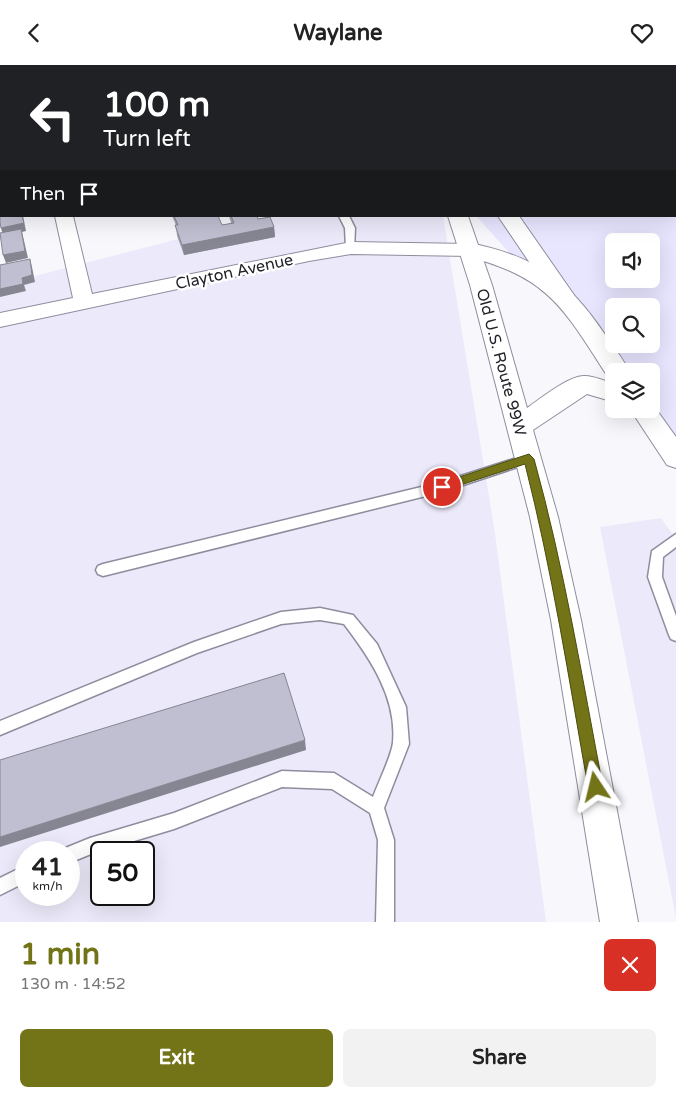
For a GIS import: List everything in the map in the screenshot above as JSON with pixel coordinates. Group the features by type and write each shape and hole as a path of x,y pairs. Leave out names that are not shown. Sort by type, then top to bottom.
{"main road":[{"name":"Old U.S. Route 99W","path":"458,217 470,250 544,517 566,620 620,922"},
{"path":"509,217 611,363"},
{"path":"470,250 494,255 514,263 551,285 563,295"},
{"path":"520,426 558,399 584,384 605,390"},
{"path":"649,418 676,458"}],"street":[{"path":"64,217 84,301"},
{"name":"Clayton Avenue","path":"0,320 84,301 352,248 470,250"}],"lane":[{"path":"344,217 350,228 352,248"},
{"path":"103,570 442,487 529,459"},
{"path":"676,539 657,555 655,577 676,635"},
{"path":"0,727 194,648 281,618 320,614 348,619 372,649 399,707 401,744 376,808 386,840 385,922"},
{"path":"80,850 174,821 282,779 334,781 376,808"},
{"path":"0,887 15,879"}],"shaded area":[{"path":"263,217 443,217 495,533 546,922 0,922 0,285"},
{"path":"477,217 676,217 676,436 659,418 660,363 610,363"},
{"path":"661,518 676,539 676,918 600,527"}],"building":[{"path":"0,217 22,217 24,223 1,228"},
{"path":"174,217 218,217 222,225 234,223 231,217 257,217 258,219 270,217 274,227 182,245 175,225 178,225"},
{"path":"21,229 25,251 3,255 0,233"},
{"path":"30,259 32,275 22,278 23,284 0,289 0,265"},
{"path":"284,673 305,740 0,837 0,760"}],"route":[{"path":"442,487 529,459 544,517 562,603 596,787"}]}
